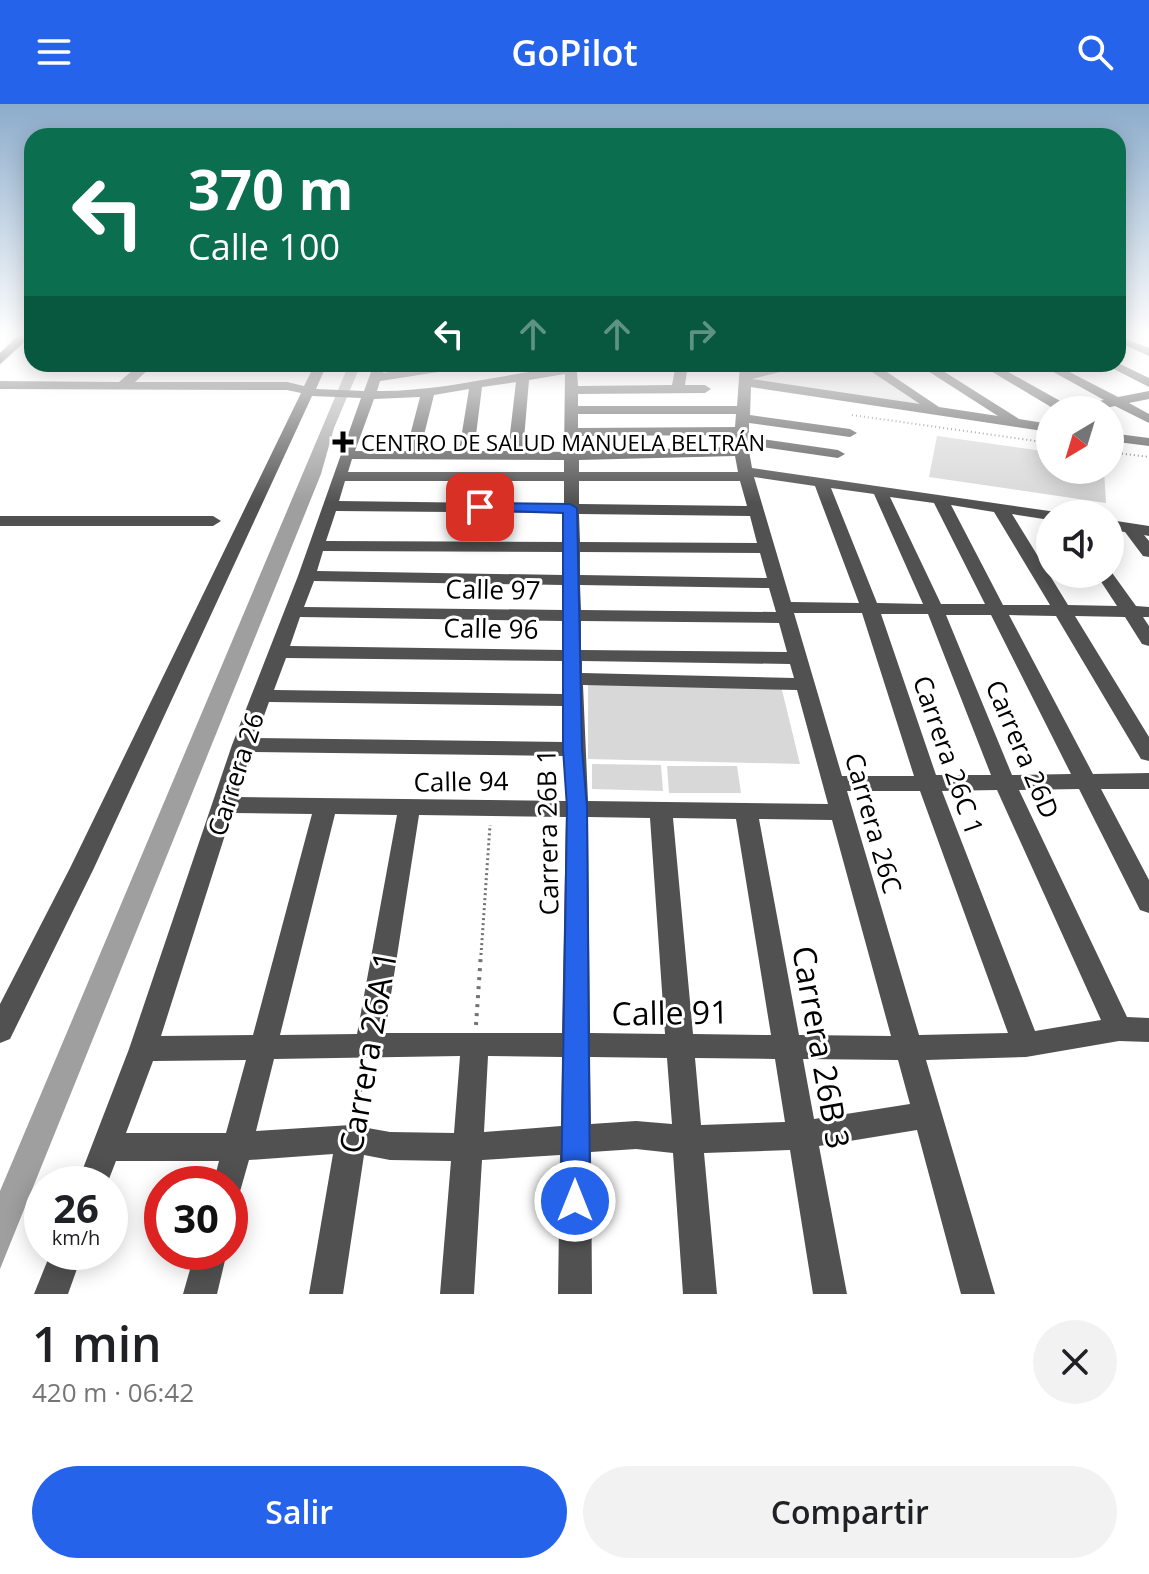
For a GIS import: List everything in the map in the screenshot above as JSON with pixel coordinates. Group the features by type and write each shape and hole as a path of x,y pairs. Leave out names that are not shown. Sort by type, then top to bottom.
{"street":[{"path":"0,1031 315,392 327,392"},
{"name":"Carrera 26","path":"99,1166 143,1049 243,745 307,576 367,392"},
{"path":"399,392 436,392"},
{"path":"466,456 475,392"},
{"path":"515,455 522,392"},
{"name":"Carrera 26B 1","path":"571,392 573,749 577,807 575,1294"},
{"name":"Carrera 26C","path":"745,392 744,443 757,511 978,1294"},
{"path":"840,392 1036,426"},
{"path":"909,392 939,411"},
{"path":"968,392 1019,423 1036,419"},
{"path":"412,455 428,393"},
{"path":"1124,400 1149,395"},
{"path":"1124,405 1149,419"},
{"path":"571,410 744,443 838,454"},
{"path":"339,476 571,454 850,433"},
{"path":"1124,441 1149,442"},
{"path":"571,454 744,443"},
{"path":"346,455 571,454 744,443 821,482 1036,513"},
{"name":"Carrera 26C 1","path":"821,482 870,609 927,781 1026,1045"},
{"name":"Carrera 26D","path":"879,489 934,607 1004,781 1119,1029"},
{"path":"939,498 1149,903"},
{"path":"329,506 757,511"},
{"path":"1000,508 1149,754"},
{"path":"0,521 213,521"},
{"path":"1124,527 1149,531"},
{"path":"1130,528 1149,552"},
{"path":"317,546 767,548"},
{"path":"307,576 777,583"},
{"path":"1118,588 1140,612 1149,640"},
{"name":"Calle 97","path":"294,612 572,616 934,607 1140,612"},
{"name":"Calle 96","path":"280,652 573,678 799,658"},
{"path":"260,696 573,678 805,684"},
{"path":"243,745 573,749"},
{"path":"834,784 1149,781"},
{"name":"Calle 94","path":"225,805 842,812"},
{"path":"232,1166 325,808"},
{"name":"Carrera 26A 1","path":"369,1047 409,809"},
{"path":"661,810 700,1294"},
{"name":"Carrera 26B 3","path":"746,811 830,1294"},
{"name":"Calle 91","path":"143,1049 475,1044 908,1048 1026,1045 1119,1029 1149,1030"},
{"path":"457,1294 475,1044"},
{"path":"106,1147 237,1147 351,1139 390,1146 467,1147 636,1135 687,1140 803,1135 927,1115"},
{"name":"Carrera 26A 1","path":"326,1294 351,1139"},
{"path":"51,1294 60,1270"},
{"path":"200,1294 206,1270"}],"path":[{"path":"852,415 1036,441"},
{"path":"1124,446 1149,457"},
{"path":"475,1044 491,809"},
{"name":"Carrera 26A 1","path":"351,1139 369,1047"}],"shaded area":[{"path":"337,392 349,392 334,428 321,474 42,1166 24,1166 24,1210 0,1269 0,1191"},
{"path":"809,392 909,392 939,411"},
{"path":"937,436 1036,450 1036,484 1105,484 1106,500 1086,500 929,477"},
{"path":"588,684 781,686 800,764 588,759"},
{"path":"592,764 661,765 663,791 592,789"},
{"path":"667,766 737,766 741,793 669,793"}],"place":[{"name":"CENTRO DE SALUD MANUELA BELTRÁN","path":"343,442"}],"route":[{"path":"480,507 570,508 573,749 577,807 575,1201"}]}
